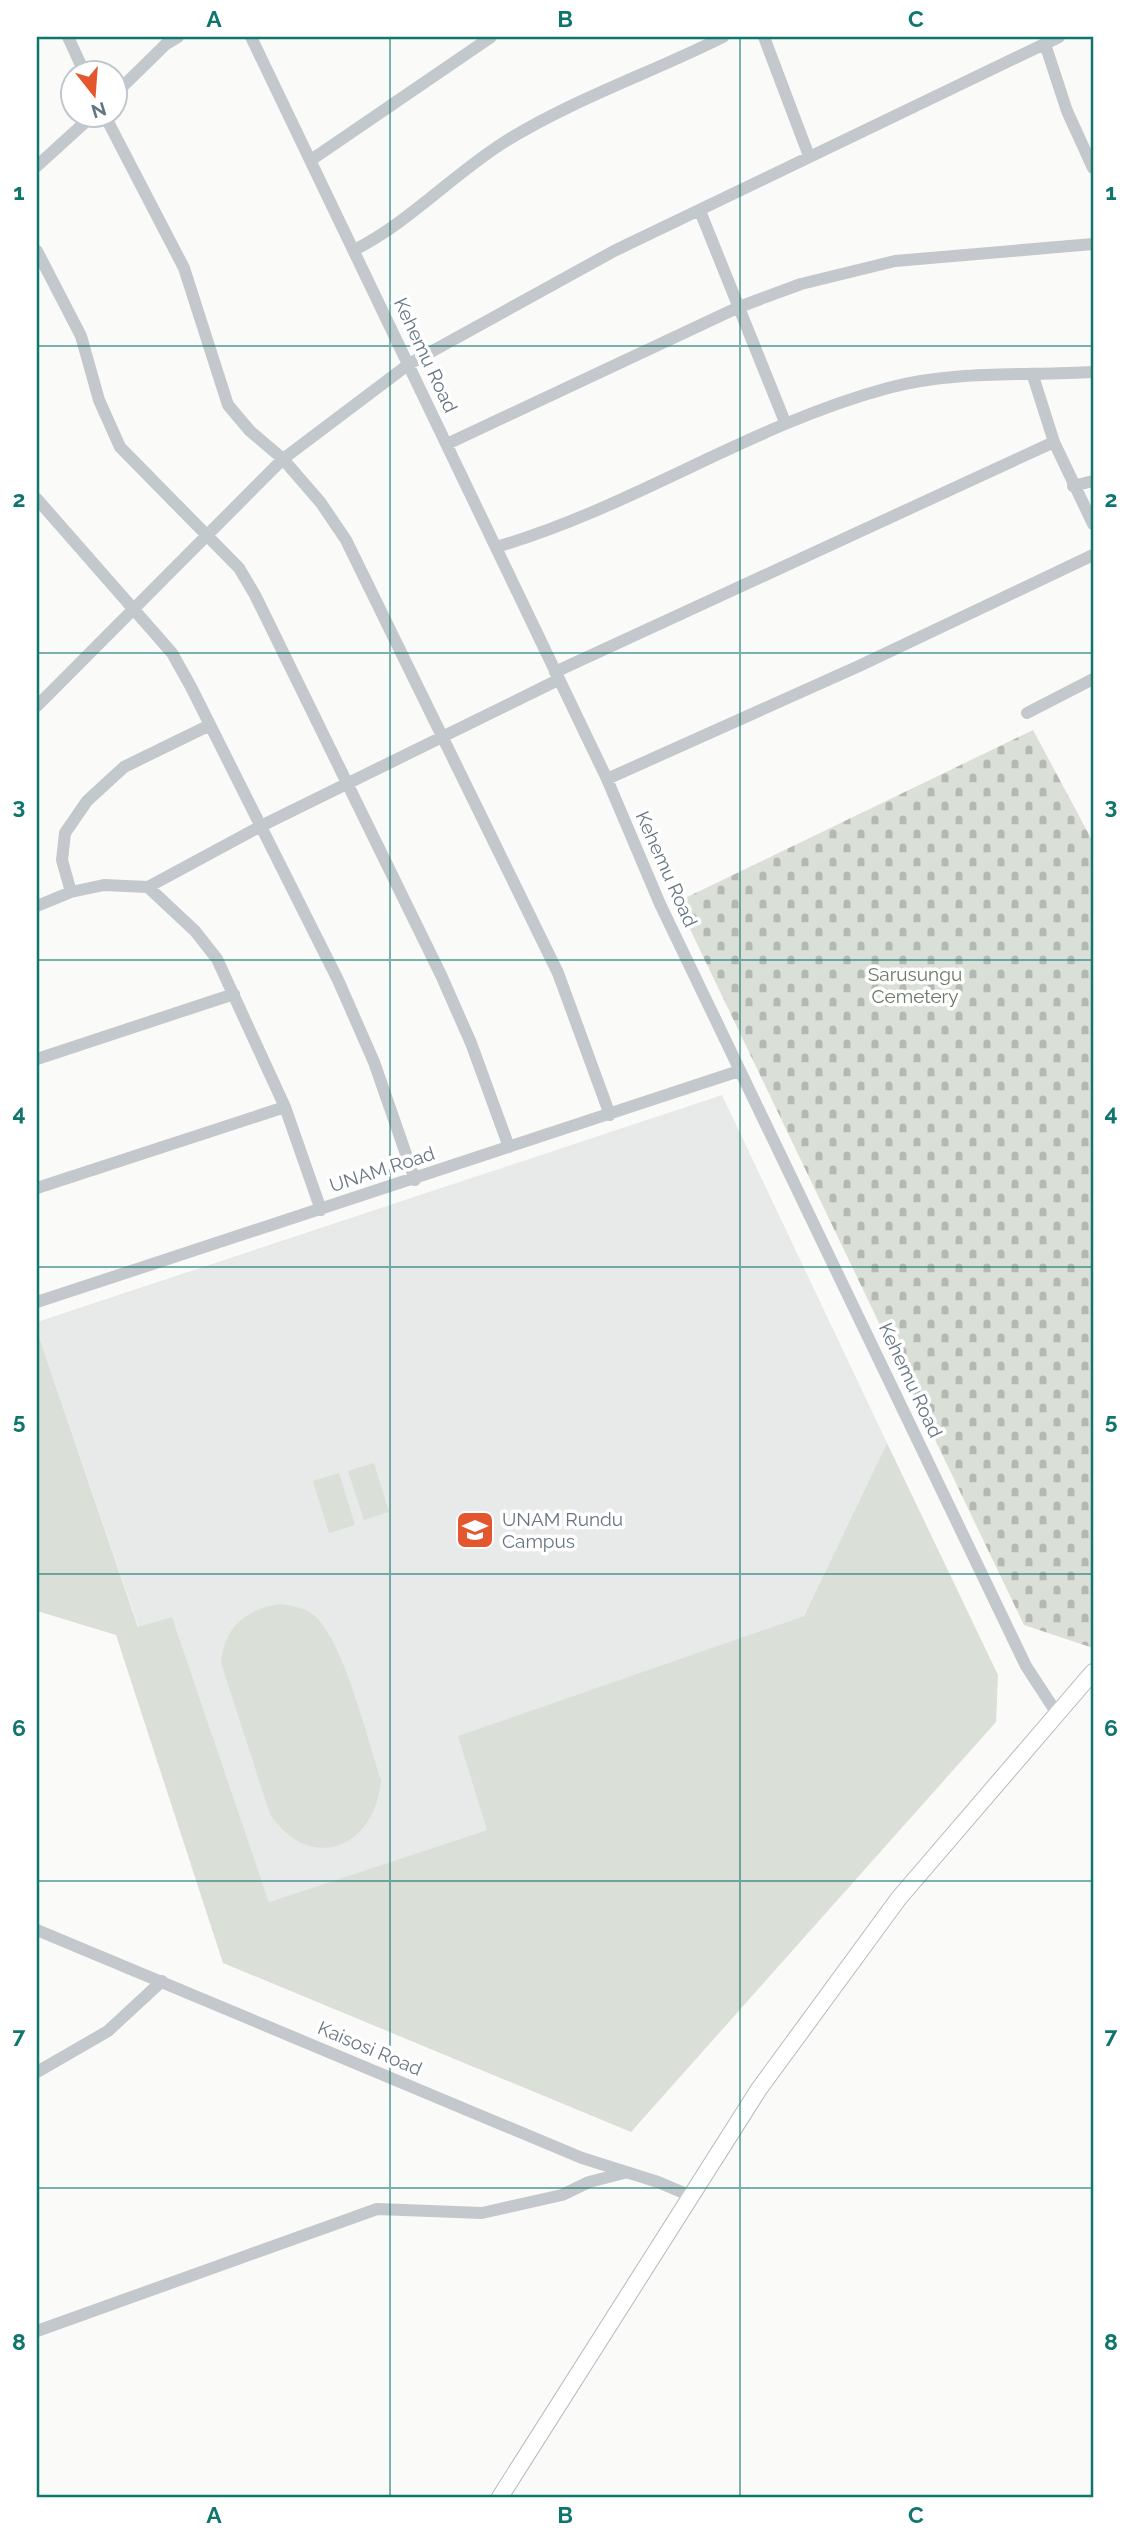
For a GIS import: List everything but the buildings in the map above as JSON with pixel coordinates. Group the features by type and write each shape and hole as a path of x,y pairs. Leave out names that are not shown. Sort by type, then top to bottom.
{"main road":[{"path":"500,2497 759,2089 899,1898 1093,1672"}],"street":[{"path":"68,37 79,60"},
{"path":"130,79 166,44 178,37"},
{"name":"Kehemu Road","path":"251,37 607,779 660,904 740,1071 802,1193 1026,1666 1056,1712"},
{"path":"310,160 491,37"},
{"path":"354,250 403,220 505,142 571,106 649,73 723,37"},
{"path":"764,37 809,156"},
{"path":"1028,37 1030,51"},
{"path":"37,706 283,458 409,364 584,267 1059,37"},
{"path":"1045,44 1067,111 1093,167"},
{"path":"37,166 77,130"},
{"path":"112,130 184,268 229,405 250,431 283,458 321,503 346,540 558,973 610,1115"},
{"path":"700,211 785,422"},
{"path":"447,444 739,307 801,284 862,267 1093,244"},
{"path":"37,251 81,336 99,400 120,447 239,568 255,595 442,975 471,1043 509,1147"},
{"path":"496,547 555,528 597,510 785,422 910,382 952,377 1093,372"},
{"path":"1033,376 1054,442 1093,524"},
{"path":"37,906 71,892 104,885 149,887 261,826 442,737 557,676 1054,442"},
{"path":"1073,486 1093,481"},
{"path":"37,499 172,653 338,980 374,1062 415,1180"},
{"path":"607,779 859,666 1093,555"},
{"path":"1027,713 1093,678"},
{"path":"71,892 62,860 65,833 87,801 124,767 210,725"},
{"path":"149,887 195,932 216,959 285,1107 321,1210"},
{"path":"37,1059 234,993"},
{"name":"UNAM Road","path":"37,1302 740,1071"},
{"path":"37,1188 285,1107"},
{"name":"Kaisosi Road","path":"37,1930 556,2147 691,2196"},
{"path":"37,2072 108,2031 162,1981"},
{"path":"37,2331 377,2209 482,2213 562,2195 589,2182 625,2173"}],"shaded area":[{"name":"UNAM Rundu Campus","path":"722,1095 887,1443 804,1616 459,1736 487,1830 269,1902 172,1617 139,1628 37,1331 37,1322"}],"green space":[{"name":"Sarusungu Cemetery","path":"1033,730 1093,842 1093,1648 1024,1625 677,902"},
{"path":"37,1331 138,1627 172,1617 269,1902 487,1830 458,1736 804,1616 887,1443 998,1675 996,1722 631,2132 223,1963 116,1635 37,1611"},
{"path":"374,1463 389,1512 364,1520 348,1471"},
{"path":"339,1473 355,1525 329,1533 313,1481"},
{"path":"280,1604 307,1611 315,1616 326,1630 345,1670 381,1780 376,1804 367,1823 354,1837 338,1845 321,1848 303,1844 286,1833 270,1814 221,1663 227,1639 239,1622 257,1610"}],"place":[{"name":"UNAM Rundu Campus","path":"475,1530"}]}
